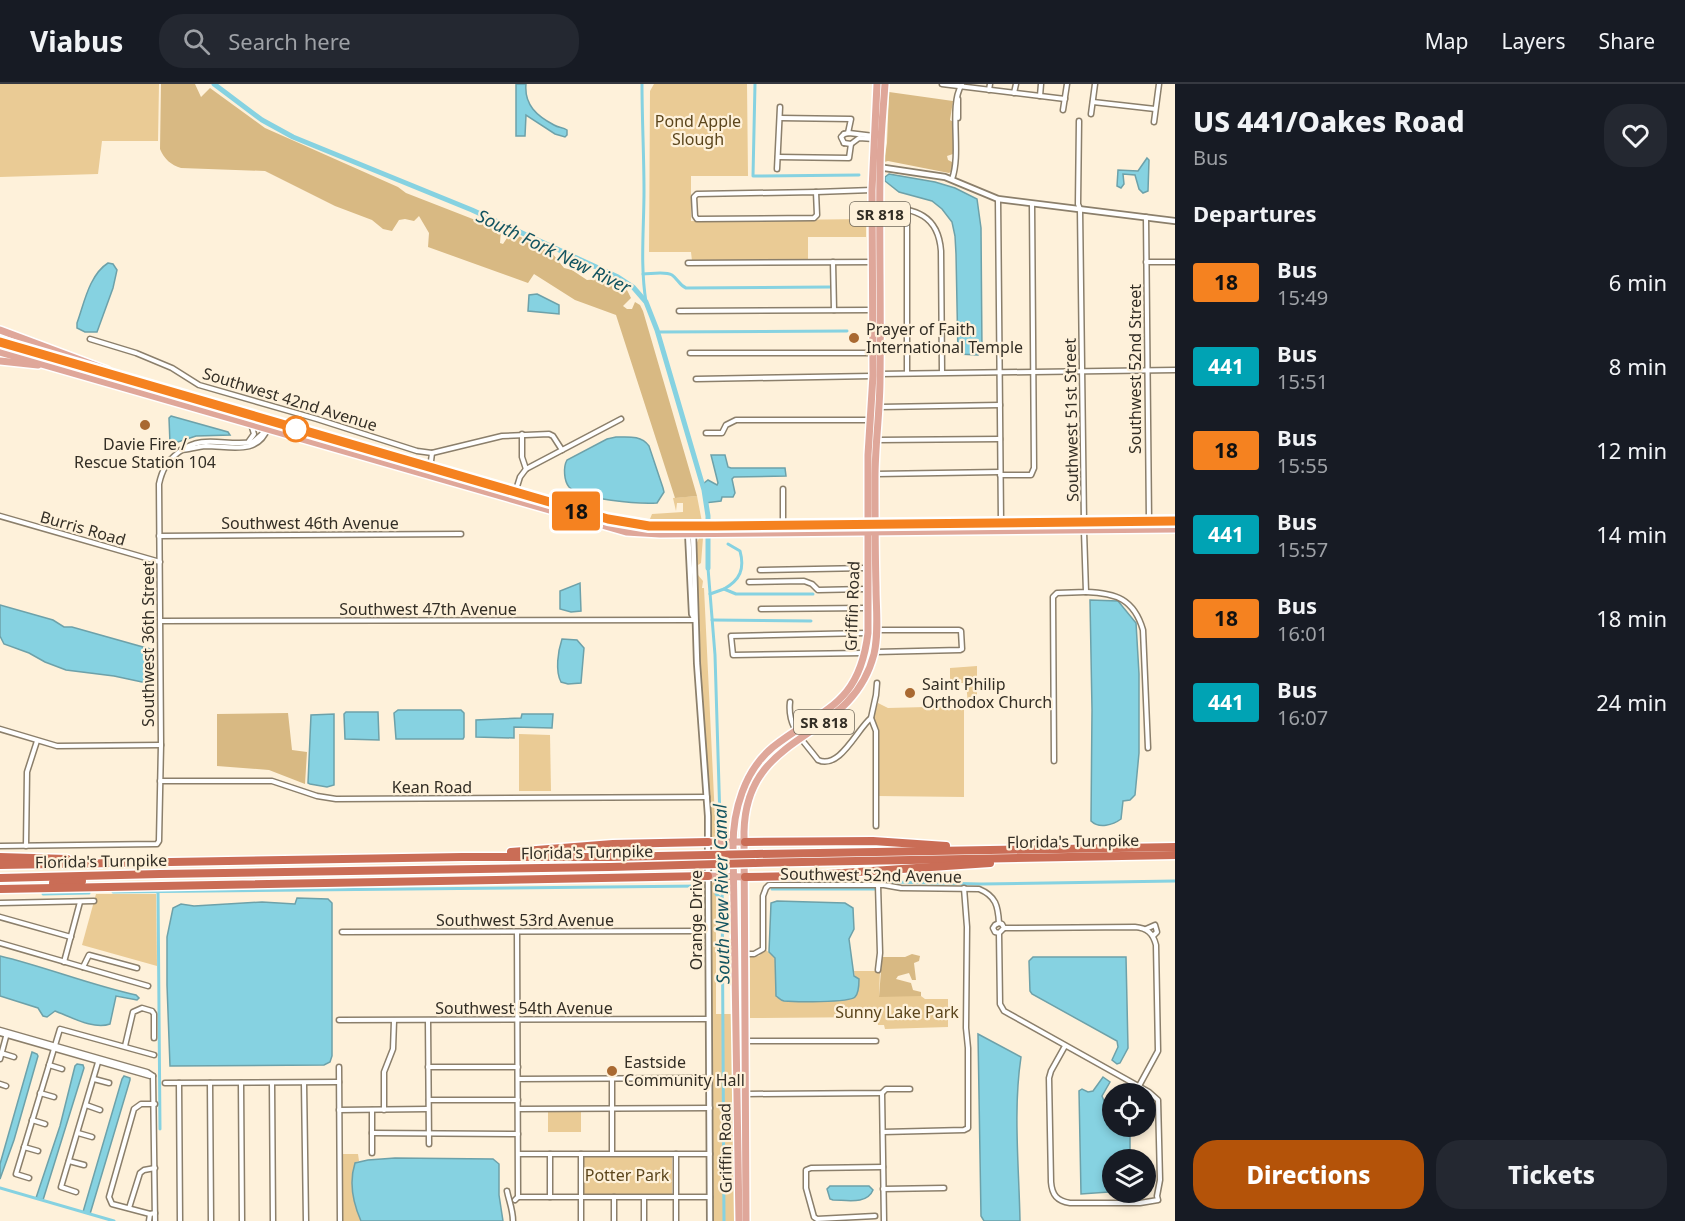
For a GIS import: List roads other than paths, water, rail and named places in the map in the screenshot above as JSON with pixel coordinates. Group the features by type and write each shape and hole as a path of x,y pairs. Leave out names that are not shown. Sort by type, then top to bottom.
{"highway":[{"path":"744,842 879,841 997,850"},
{"path":"462,857 613,844 712,842"},
{"name":"Florida's Turnpike","path":"0,878 610,867 997,850 1175,847"},
{"name":"Florida's Turnpike","path":"1,863 462,857 610,856 755,859 1175,855"},
{"path":"745,877 1022,861 1044,857"},
{"path":"0,888 144,879 160,874"},
{"path":"0,888 712,876"},
{"path":"0,894 89,888"}],"main road":[{"name":"Griffin Road","path":"746,1221 744,842 746,810 759,777 774,757 839,701 856,678 865,653 868,633 867,568 875,474 874,420 880,406 873,353 872,310 880,205 874,137 877,84"},
{"name":"Griffin Road","path":"739,1221 734,919 730,842 739,800 748,780 772,748 831,718 855,695 866,677 875,652 876,630 867,455 874,420 877,374 876,262 872,190 885,84"},
{"path":"0,328 149,386 345,451 608,519 640,525 694,530"},
{"path":"0,342 149,386"},
{"path":"0,352 251,424 357,447 429,472"},
{"path":"0,361 61,368"},
{"path":"345,451 357,447"},
{"path":"514,496 594,524 638,533 783,526 990,531 1011,523 1175,529"},
{"path":"594,524 599,520 608,519"},
{"path":"715,530 770,534 871,529 1084,526 1175,521"},
{"path":"770,534 783,526"},
{"path":"712,842 744,842"},
{"path":"712,876 745,877"},
{"path":"734,919 740,948 745,954 734,963"},
{"path":"738,1137 742,1149 746,1152"},
{"path":"739,1156 744,1159 746,1165"}],"street":[{"path":"942,84 1065,99"},
{"path":"989,90 990,84"},
{"path":"1014,93 1016,84"},
{"path":"1040,96 1041,84"},
{"path":"1063,110 1066,84"},
{"path":"1091,114 1095,84"},
{"path":"1154,122 1159,84"},
{"path":"952,179 956,167 957,95 961,85"},
{"path":"1093,102 1155,109"},
{"path":"777,170 780,106"},
{"path":"780,118 851,119 849,132"},
{"name":"Southwest 51st Street","path":"1079,121 1078,204 1080,209 1086,592"},
{"path":"848,145 842,142 841,137 849,132 874,137"},
{"path":"848,145 859,138 874,137"},
{"path":"778,157 849,158 848,145"},
{"path":"876,167 952,179 998,199 1175,221"},
{"path":"816,192 817,215 814,218 697,219 695,216 694,196 697,194 872,190"},
{"path":"998,199 1001,527"},
{"path":"875,474 1031,474 1034,468 1032,204"},
{"path":"880,205 918,213 931,222 939,236 942,372"},
{"path":"907,210 907,372"},
{"name":"Southwest 52nd Street","path":"1146,218 1149,521"},
{"path":"833,262 834,310"},
{"path":"687,263 876,262"},
{"path":"1146,262 1175,262"},
{"path":"679,310 872,310"},
{"name":"Southwest 42nd Avenue","path":"90,339 136,353 172,368 199,385 417,451 432,453"},
{"path":"690,353 873,353"},
{"path":"696,379 868,378 877,374 907,372 1175,370"},
{"path":"880,406 1000,405"},
{"path":"514,496 519,477 526,469 621,419"},
{"path":"706,433 722,433 726,425 736,420 874,420"},
{"path":"246,443 254,436 251,424"},
{"path":"181,450 192,443 246,443 256,440 267,426"},
{"path":"181,450 255,446 265,437 267,426"},
{"path":"522,434 522,457 526,469"},
{"path":"429,472 432,453 491,438 522,434 549,435 553,436 562,450"},
{"path":"876,440 1000,439"},
{"path":"210,447 217,442"},
{"name":"Southwest 36th Street","path":"26,846 157,844 159,841 161,621 159,484 166,464 181,450"},
{"path":"783,489 783,526"},
{"name":"Burris Road","path":"0,516 160,562"},
{"name":"Orange Drive","path":"694,530 690,574 692,614 695,620"},
{"name":"Orange Drive","path":"694,530 697,614 695,620 706,797 712,842 708,931 710,1221"},
{"name":"Southwest 46th Avenue","path":"159,536 461,534"},
{"path":"760,570 867,568"},
{"path":"690,574 695,581"},
{"path":"749,582 804,581 812,584 818,590 867,589"},
{"path":"1054,760 1053,597 1057,593 1086,592 1116,595 1140,619 1143,630 1148,748"},
{"path":"761,609 867,608"},
{"name":"Southwest 47th Avenue","path":"161,621 695,620"},
{"path":"875,652 960,651 962,649 961,631 959,630 876,630"},
{"path":"865,653 733,655 731,638 732,634 868,633"},
{"path":"790,702 789,716 798,735 819,762 832,761 851,743 871,718 877,683"},
{"path":"871,718 876,731 876,826"},
{"path":"0,729 57,746 161,745"},
{"path":"0,846 26,846 27,772 37,741"},
{"name":"Kean Road","path":"160,781 272,781 316,796 336,799 706,797"},
{"name":"Southwest 52nd Avenue","path":"745,954 754,954 763,950 763,896 769,885 878,885 901,888 979,889 992,896 997,905 999,923"},
{"path":"878,885 880,953 878,970"},
{"path":"883,1132 969,1128 966,1028 967,927 964,888"},
{"path":"64,962 81,902"},
{"path":"0,903 94,902"},
{"path":"0,917 71,937"},
{"path":"999,933 993,928 999,923 1004,928"},
{"path":"1133,1083 1008,1014 1002,1007 999,933 1004,928 1135,927 1146,929 1155,926 1158,928 1153,936"},
{"path":"1141,1083 1158,1051 1156,945 1153,936 1146,929"},
{"name":"Southwest 53rd Avenue","path":"342,932 708,931"},
{"path":"517,932 519,1154 516,1199 710,1197"},
{"path":"0,943 148,986"},
{"path":"83,967 89,955 137,968"},
{"path":"125,1046 133,1012 142,1008 154,1014 154,1038"},
{"name":"Southwest 54th Avenue","path":"339,1020 708,1019"},
{"path":"384,1110 384,1072 393,1049 394,1021"},
{"path":"428,1021 429,1144"},
{"path":"29,1178 16,1174 60,1029 154,1055"},
{"path":"0,1031 147,1072 153,1076 155,1104 155,1168 152,1218 129,1208 112,1204 109,1197 134,1109 141,1104 155,1104"},
{"path":"7,1033 1,1056 14,1057"},
{"path":"736,1041 876,1041"},
{"path":"1065,1046 1049,1078 1052,1187 1054,1195 1060,1200 1070,1203 1140,1203 1158,1200 1159,1104 1156,1099"},
{"path":"76,1192 62,1187 99,1060"},
{"path":"48,1065 62,1069"},
{"path":"339,1067 340,1221"},
{"path":"428,1067 518,1067"},
{"path":"518,1079 709,1078"},
{"path":"94,1079 109,1083"},
{"path":"612,1079 612,1154"},
{"path":"165,1083 339,1082"},
{"path":"179,1083 180,1221"},
{"path":"210,1083 211,1221"},
{"path":"241,1083 242,1221"},
{"path":"272,1083 273,1221"},
{"path":"304,1083 306,1221"},
{"path":"0,1084 6,1086"},
{"path":"884,1221 882,1094 886,1089 910,1089"},
{"path":"40,1093 54,1097"},
{"path":"746,1094 882,1094"},
{"path":"429,1100 518,1100"},
{"path":"86,1105 100,1110"},
{"path":"519,1109 710,1108"},
{"path":"339,1110 428,1109"},
{"path":"372,1110 372,1153"},
{"path":"32,1120 45,1124"},
{"path":"78,1133 92,1137"},
{"path":"372,1134 519,1134"},
{"path":"24,1147 38,1151"},
{"path":"519,1154 710,1154"},
{"path":"550,1154 550,1197"},
{"path":"581,1154 581,1221"},
{"path":"676,1154 676,1221"},
{"path":"69,1161 84,1165"},
{"path":"875,1216 827,1219 814,1217 806,1188 806,1170 811,1168 883,1167"},
{"path":"129,1208 140,1173 155,1168"},
{"path":"884,1188 944,1188"},
{"path":"507,1191 508,1201 513,1211 513,1221"},
{"path":"614,1197 614,1221"},
{"path":"644,1197 644,1221"}],"water":[{"path":"516,84 526,84 529,104 548,122 567,130 565,137 555,134 526,115 525,136 516,136"},
{"path":"1147,158 1149,160 1148,191 1143,193 1139,189 1135,175 1123,174 1124,184 1121,188 1117,186 1118,170 1138,171"},
{"path":"889,174 935,182 955,188 977,199 981,228 982,352 978,355 958,354 956,254 952,222 932,201 899,192 885,181 885,177"},
{"path":"108,263 113,264 117,270 113,288 97,332 85,332 77,328 77,323 85,299 96,275"},
{"path":"537,294 559,305 559,314 528,311 529,295"},
{"path":"171,416 228,432 230,435 196,436 170,444 169,418"},
{"path":"638,438 649,446 664,492 657,503 598,498 576,491 567,484 565,470 567,460 607,439"},
{"path":"711,455 725,455 728,467 731,468 785,468 786,476 734,477 732,479 735,493 733,497 722,497 721,501 705,503 704,483 708,480 717,485 718,483"},
{"path":"580,583 581,611 571,612 560,609 560,591"},
{"path":"1090,600 1118,601 1136,623 1139,674 1139,753 1135,795 1130,800 1123,801 1121,819 1106,825 1098,825 1091,821"},
{"path":"0,605 53,620 64,627 72,627 150,649 153,678 150,682 142,682 66,670 4,644 0,636"},
{"path":"562,639 577,640 584,648 581,683 561,682 558,661"},
{"path":"398,710 461,710 464,713 464,737 463,739 396,739 394,713"},
{"path":"346,712 378,712 379,740 345,739 344,714"},
{"path":"334,714 334,785 327,787 310,784 308,783 311,715"},
{"path":"522,714 553,714 552,728 514,727 514,738 476,737 476,720 521,718"},
{"path":"297,898 328,899 332,903 332,1056 330,1062 324,1065 170,1066 167,937 173,908 181,904 194,906 262,902 295,904"},
{"path":"777,901 845,903 853,908 854,929 849,939 854,976 859,979 855,997 832,1001 798,1002 784,1001 776,996 775,958 769,952 771,903"},
{"path":"0,956 136,995 139,998 137,1000 116,996 110,1024 97,1025 82,1022 55,1011 47,1017 43,1016 38,1008 0,996"},
{"path":"1033,957 1126,957 1128,1048 1120,1063 1117,1064 1112,1060 1118,1047 1117,1041 1032,994 1029,961"},
{"path":"978,1034 1021,1057 1017,1118 1020,1221 984,1221 981,1216"},
{"path":"32,1052 38,1056 14,1140 0,1179 0,1164"},
{"path":"77,1064 83,1065 84,1068 43,1200 36,1198 60,1126"},
{"path":"124,1076 130,1080 90,1214 83,1212"},
{"path":"1103,1077 1110,1082 1102,1083 1102,1137 1130,1137 1130,1149 1102,1149 1102,1192 1081,1194 1079,1091 1082,1089 1088,1092 1093,1091"},
{"path":"395,1158 493,1159 499,1164 499,1195 503,1221 361,1221 353,1192 352,1178 355,1163"},
{"path":"830,1186 869,1186 873,1190 870,1195 861,1200 833,1200 830,1199 827,1189"}],"waterway":[{"name":"South Fork New River","path":"214,84 262,120 293,137 472,210 618,277 633,287 646,302 657,330 704,490 708,516 708,568"},
{"path":"642,84 643,260 646,302"},
{"path":"755,84 753,176 859,175"},
{"path":"643,274 669,274 686,288 830,287"},
{"path":"658,332 847,331"},
{"path":"724,589 737,578 742,563 740,551 728,544"},
{"name":"South New River Canal","path":"708,568 715,655 721,853"},
{"path":"710,594 724,589 736,594 813,594"},
{"path":"712,620 811,621"},
{"name":"South New River Canal","path":"722,866 724,1221"},
{"path":"891,882 981,884 1175,881"},
{"path":"113,892 701,886"},
{"path":"772,889 875,889"},
{"path":"158,891 160,1129"},
{"path":"43,894 89,893"},
{"name":"South New River Canal","path":"716,894 723,900"},
{"path":"0,1188 114,1221"}],"place":[{"name":"Prayer of Faith International Temple","path":"854,338"},
{"name":"Davie Fire / Rescue Station 104","path":"145,425"},
{"name":"Saint Philip Orthodox Church","path":"910,693"},
{"name":"Eastside Community Hall","path":"612,1071"}],"park label":[{"name":"Pond Apple Slough","path":"698,130"},
{"name":"Sunny Lake Park","path":"897,1012"},
{"name":"Potter Park","path":"627,1175"}]}
